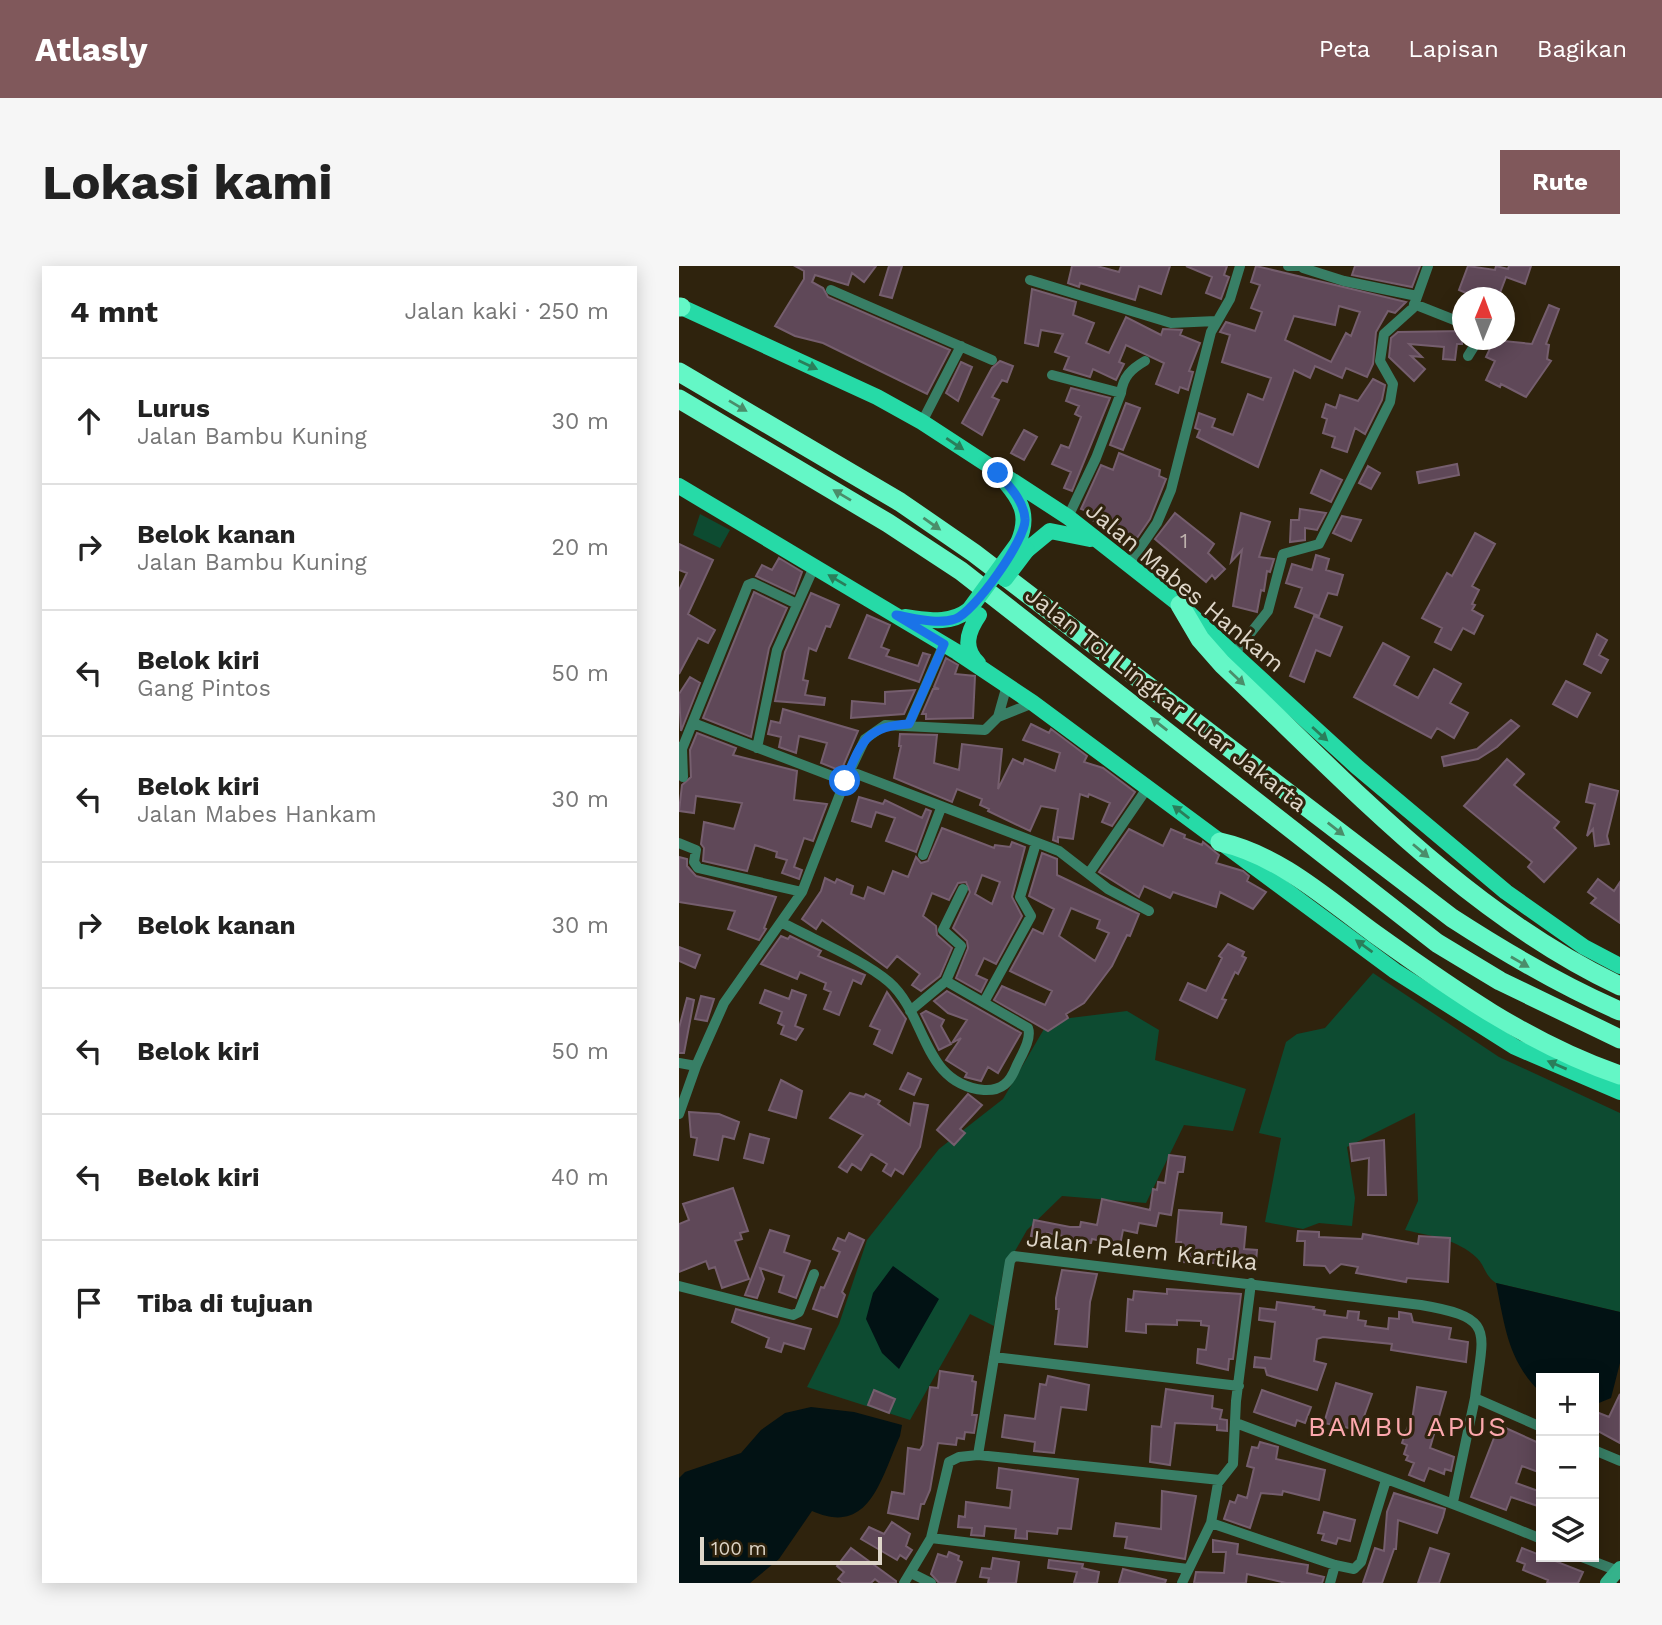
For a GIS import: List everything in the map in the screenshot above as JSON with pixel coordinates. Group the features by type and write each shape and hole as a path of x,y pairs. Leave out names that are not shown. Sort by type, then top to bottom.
{"highway":[{"name":"Jalan Tol Lingkar Luar Jakarta","path":"679,372 900,502 985,561 1452,918 1518,961 1574,991 1620,1011"},
{"name":"Jalan Tol Lingkar Luar Jakarta","path":"679,399 888,523 961,571 1437,943 1500,981 1620,1039"},
{"path":"1180,606 1200,639 1222,664 1408,840 1502,919 1586,970 1620,986"},
{"path":"1220,842 1248,848 1283,868 1466,999 1543,1042 1620,1075"}],"main road":[{"name":"Jalan Mabes Hankam","path":"680,307 877,397 922,422 1067,517 1180,606 1356,766 1506,892 1584,947 1620,966"},
{"path":"998,473 1017,496 1024,513 1026,521 1023,547"},
{"path":"679,486 944,644 1007,685 1395,971 1515,1047 1620,1092"},
{"path":"990,674 971,656 969,630 974,612 1023,547 1050,531 1060,531 1103,543"},
{"path":"896,615 934,621 956,619 974,612"},
{"path":"1607,1583 1619,1569"}],"street":[{"path":"1129,564 1157,523 1171,490 1216,321 1230,299 1240,266"},
{"path":"1288,266 1304,267 1344,281 1416,300 1452,318"},
{"path":"1234,654 1268,611 1283,554 1290,550 1311,549 1319,544 1390,402 1393,384 1380,361 1384,334 1390,325 1408,314 1428,266"},
{"path":"1030,280 1171,323 1216,321"},
{"path":"831,290 992,360"},
{"path":"922,422 961,346"},
{"path":"1468,356 1472,350"},
{"path":"1067,517 1096,458 1127,375 1145,361"},
{"path":"1052,375 1121,393"},
{"path":"757,748 777,650 814,566"},
{"path":"683,777 681,748 748,585 753,583 797,604"},
{"path":"909,724 944,644"},
{"path":"679,1114 696,1066 724,1003 802,892 847,776 865,738 885,725 909,724 979,731 990,727 997,717 1007,685"},
{"path":"997,717 1033,703"},
{"path":"692,723 757,748 941,808 1036,843 1067,856 1108,889 1149,911"},
{"path":"1089,873 1148,787"},
{"path":"923,855 941,808"},
{"path":"679,843 696,850 694,862 698,868 802,892"},
{"path":"984,1002 1031,916 1030,910 1020,897 1036,843"},
{"path":"910,1011 946,981 961,946 943,930 963,889"},
{"path":"781,922 885,978 897,990 910,1011 930,1055 941,1070 973,1088 991,1090 1011,1080 1030,1031 946,981"},
{"path":"679,1063 696,1066"},
{"name":"Jalan Palem Kartika","path":"978,1455 1010,1261 1014,1256 1251,1283 1465,1313 1478,1326 1482,1341 1475,1398"},
{"path":"679,1286 793,1315 799,1312 814,1274"},
{"path":"1182,1583 1210,1523 1220,1480 1233,1464 1251,1283"},
{"path":"994,1357 1239,1386"},
{"path":"1453,1502 1475,1398 1536,1425"},
{"path":"1236,1423 1386,1480 1453,1502 1536,1537"},
{"path":"1599,1452 1620,1461"},
{"path":"904,1583 932,1538 949,1462 959,1457 978,1455 1220,1480"},
{"path":"1210,1523 1354,1569 1361,1562 1386,1480"},
{"path":"932,1538 1188,1569"},
{"path":"1597,1562 1619,1569"},
{"path":"1330,1583 1335,1565"},
{"path":"911,1573 931,1583"}],"green space":[{"path":"700,514 730,530 720,548 693,535"},
{"path":"1373,973 1499,1057 1620,1113 1620,1312 1496,1283 1477,1258 1461,1246 1405,1230 1418,1201 1415,1113 1347,1147 1355,1198 1352,1226 1319,1223 1303,1229 1265,1222 1281,1138 1259,1133 1286,1042 1297,1034 1325,1028"},
{"path":"1127,1011 1159,1030 1155,1060 1246,1089 1233,1131 1184,1125 1146,1203 1062,1196 1027,1230 1003,1272 994,1326 970,1314 910,1420 807,1387 839,1324 867,1240 939,1149 1003,1099 1044,1029 1070,1018"}],"shaded area":[{"path":"893,1266 939,1299 899,1369 882,1353 866,1319 873,1293"},
{"path":"1496,1283 1620,1312 1620,1363 1611,1398 1599,1403 1599,1373 1536,1373 1536,1388 1521,1368 1505,1329"},
{"path":"811,1407 854,1412 902,1425 900,1436 871,1499 860,1510 848,1516 832,1517 812,1511 779,1559 750,1583 679,1583 679,1478 685,1472 741,1453 761,1430 785,1413"}],"building":[{"path":"795,266 876,266 864,282 852,273 848,285 815,275 812,282 823,288 828,297 950,350 927,394 823,343 795,336 775,326 804,279 804,271"},
{"path":"889,266 902,266 892,298 880,295"},
{"path":"1072,266 1097,266 1119,272 1121,266 1170,266 1161,294 1139,286 1135,300 1080,283 1079,287 1068,283"},
{"path":"1186,266 1227,266 1224,275 1229,277 1221,299 1206,293 1212,277"},
{"path":"1256,266 1406,302 1395,313 1388,311 1376,332 1373,364 1367,377 1346,368 1342,378 1315,366 1310,378 1294,370 1258,467 1197,437 1200,430 1195,428 1199,413 1215,419 1212,427 1233,435 1248,394 1263,400 1271,378 1222,362 1230,335 1220,332 1226,322 1255,331 1262,312 1251,308 1260,285 1251,282","holes":["1339,306 1360,312 1351,336 1346,333 1331,362 1285,340 1294,316 1335,325"]},
{"path":"1355,266 1420,266 1412,287 1352,275"},
{"path":"1468,266 1495,270 1496,266 1508,269 1509,266 1531,266 1525,284 1506,277 1502,287 1460,287"},
{"path":"1032,289 1076,302 1073,315 1094,323 1086,343 1109,353 1126,317 1161,335 1163,329 1182,330 1180,335 1200,343 1189,371 1193,372 1188,390 1180,387 1178,393 1156,384 1164,363 1126,345 1119,362 1124,364 1116,380 1093,369 1090,377 1064,369 1069,357 1055,352 1063,334 1041,330 1038,346 1025,343"},
{"path":"1549,305 1559,309 1546,344 1549,345 1547,359 1551,361 1526,397 1501,384 1500,387 1486,380 1495,361 1486,357 1489,350 1515,350 1515,342 1532,344"},
{"path":"1452,331 1452,350 1456,350 1455,360 1443,359 1444,347 1409,344 1422,357 1411,356 1425,369 1414,381 1389,357 1391,338 1398,332"},
{"path":"1000,361 1013,366 1007,382 1002,380 992,397 999,400 982,435 962,423 992,368"},
{"path":"961,362 972,367 958,401 946,393"},
{"path":"1373,379 1385,385 1382,400 1365,434 1355,428 1347,452 1332,447 1335,437 1323,433 1327,419 1322,417 1326,404 1336,408 1340,395 1358,401"},
{"path":"1071,388 1110,398 1072,491 1064,488 1071,472 1052,464 1061,445 1069,448 1081,417 1075,414 1079,406 1066,401"},
{"path":"1126,403 1140,408 1123,450 1110,445"},
{"path":"1024,430 1037,437 1024,460 1011,453"},
{"path":"1119,453 1160,470 1159,476 1166,479 1150,519 1137,538 1092,520 1095,514 1081,509 1101,465 1113,470"},
{"path":"1457,464 1459,475 1419,483 1417,472"},
{"path":"1368,466 1380,473 1371,489 1359,483"},
{"path":"1321,470 1342,480 1331,502 1311,493"},
{"path":"1300,509 1326,513 1317,530 1305,528 1305,540 1290,542 1291,520 1299,520"},
{"path":"1175,513 1214,544 1208,553 1225,569 1215,579 1212,575 1206,582 1155,539"},
{"path":"1241,513 1270,522 1259,557 1274,559 1270,572 1267,571 1257,612 1233,606 1242,550 1231,562"},
{"path":"1342,516 1361,520 1351,541 1333,533"},
{"path":"1475,533 1495,544 1472,586 1479,590 1472,610 1483,616 1474,634 1463,628 1451,650 1435,642 1442,628 1422,618 1447,573 1452,576"},
{"path":"679,544 713,560 688,614 715,630 708,643 698,638 679,674 679,590 687,573 679,570"},
{"path":"1316,555 1329,559 1326,570 1343,575 1337,595 1328,593 1319,616 1295,607 1302,588 1286,583 1292,564 1312,570"},
{"path":"779,558 802,572 794,594 756,576 762,565 772,570"},
{"path":"754,592 787,608 769,648 751,737 703,718"},
{"path":"811,593 839,605 830,627 826,626 816,651 809,648 803,680 808,681 805,695 825,698 824,705 775,701 785,652"},
{"path":"867,615 890,625 881,647 889,650 886,656 918,666 923,653 930,655 919,682 849,658"},
{"path":"1314,616 1342,627 1330,656 1316,650 1304,682 1290,676"},
{"path":"1597,634 1607,640 1599,655 1608,660 1601,673 1584,664"},
{"path":"1383,643 1409,657 1394,685 1418,698 1434,669 1461,684 1450,703 1468,713 1454,738 1437,728 1431,738 1354,697"},
{"path":"946,658 958,665 955,674 975,676 973,718 926,719 926,714 922,714 933,689 939,689 934,687"},
{"path":"690,677 700,683 681,731 679,694"},
{"path":"1566,681 1590,693 1577,717 1553,704"},
{"path":"915,690 904,714 851,718 852,701 885,704 885,692"},
{"path":"783,709 858,731 841,771 821,763 827,743 799,736 796,753 779,747 781,737 768,734 771,721 780,723"},
{"path":"1511,720 1519,726 1497,747 1478,759 1444,766 1442,757 1477,749"},
{"path":"1031,724 1049,733 1051,729 1087,756 1084,762 1103,768 1135,792 1112,826 1102,822 1110,803 1089,794 1088,797 1080,794 1073,839 1058,837 1058,842 1053,840 1058,809 1041,806 1030,831 988,811 989,809 980,805 982,799 957,789 952,802 894,778 901,746 900,734 937,735 934,763 959,770 962,744 1002,749 998,789 1013,759 1023,764 1025,759 1055,771 1060,753 1023,740"},
{"path":"697,733 736,748 733,755 797,771 794,800 827,804 813,841 804,838 794,867 802,870 799,879 782,873 787,860 776,857 777,852 755,845 747,871 703,861 704,848 701,844 704,822 734,829 742,803 696,796 694,813 679,811 682,785 691,777 690,750"},
{"path":"1507,759 1524,774 1514,785 1559,822 1554,828 1576,848 1544,882 1528,867 1532,862 1464,806"},
{"path":"1590,784 1618,791 1607,836 1609,844 1595,846 1593,829 1587,836 1595,804 1586,802"},
{"path":"859,797 883,804 885,800 922,818 926,809 931,811 916,852 886,841 895,818 876,812 871,827 852,821"},
{"path":"942,828 994,848 995,845 1010,847 1012,842 1025,847 1012,897 1022,916 996,964 984,958 976,975 987,980 981,992 956,978 968,948 967,941 953,928 970,892 966,882 958,883 949,900 932,893 923,916 936,926 937,935 952,948 940,976 921,991 912,985 920,974 897,956 887,968 822,920 816,929 802,919 821,891 825,878 835,883 837,879 853,886 851,894 864,899 868,887 884,894 893,871 908,877 916,857 921,863 928,861","holes":["982,875 1000,882 992,904 975,894"]},
{"path":"1129,829 1163,846 1171,829 1185,835 1184,838 1202,845 1203,842 1219,855 1216,863 1243,871 1249,876 1247,881 1266,892 1253,909 1220,892 1216,907 1173,892 1170,898 1144,886 1139,897 1099,872"},
{"path":"1042,853 1057,859 1057,875 1139,914 1130,936 1127,935 1112,966 1084,1003 1066,1014 1068,1018 1048,1031 994,1000 1002,986 1045,1005 1052,991 1010,971 1033,929 1043,934 1054,909 1029,896","holes":["1071,908 1100,920 1097,928 1109,933 1095,961 1059,936"]},
{"path":"679,857 687,859 687,866 696,876 776,897 764,928 766,929 759,940 728,929 735,911 679,902"},
{"path":"1598,879 1614,891 1620,882 1620,923 1591,903 1596,898 1588,892"},
{"path":"781,936 788,939 790,936 821,951 818,956 865,975 861,984 853,980 839,1015 824,1009 831,992 824,989 826,983 800,972 797,979 761,964"},
{"path":"1228,944 1244,952 1242,956 1246,958 1238,974 1235,972 1222,999 1226,1000 1217,1018 1180,1000 1188,983 1206,991 1222,958 1219,956"},
{"path":"679,947 700,955 695,968 679,961"},
{"path":"765,990 789,999 792,990 806,995 795,1026 803,1029 796,1040 781,1034 784,1026 778,1023 782,1012 760,1003"},
{"path":"947,991 1021,1033 998,1073 988,1067 981,1081 965,1077 967,1073 946,1060 961,1038 952,1043 967,1020 948,1013 934,1001"},
{"path":"887,992 906,1019 892,1053 874,1044 880,1030 870,1026"},
{"path":"701,996 714,999 707,1021 695,1019"},
{"path":"687,998 694,1000 684,1053 679,1053 679,1028"},
{"path":"926,1011 944,1020 941,1026 951,1044 939,1050 921,1014"},
{"path":"908,1073 921,1079 914,1095 900,1089"},
{"path":"781,1080 802,1091 796,1118 769,1110"},
{"path":"850,1093 864,1097 866,1094 880,1101 878,1104 910,1125 914,1103 928,1105 920,1147 903,1174 895,1169 891,1176 883,1171 887,1164 871,1154 861,1170 852,1164 847,1172 839,1167 863,1135 830,1118"},
{"path":"968,1094 982,1105 960,1129 965,1133 954,1145 937,1130"},
{"path":"689,1112 719,1114 739,1122 734,1139 723,1136 718,1160 694,1155 697,1138 691,1137"},
{"path":"750,1134 769,1139 763,1163 744,1158"},
{"path":"1384,1140 1386,1195 1368,1195 1369,1158 1352,1161 1350,1144"},
{"path":"1169,1155 1185,1157 1183,1172 1178,1172 1171,1215 1159,1213 1156,1226 1139,1223 1137,1233 1123,1230 1120,1245 1092,1239 1091,1243 1086,1243 1085,1248 1073,1246 1074,1240 1068,1237 1047,1233 1046,1239 1031,1236 1034,1220 1070,1227 1080,1227 1081,1222 1097,1225 1102,1199 1150,1210 1153,1189 1157,1190 1158,1182 1165,1183"},
{"path":"733,1188 748,1231 740,1233 742,1239 735,1241 749,1279 722,1288 715,1267 709,1269 706,1261 679,1272 679,1224 689,1220 683,1204"},
{"path":"1179,1210 1222,1213 1221,1224 1246,1227 1244,1249 1257,1250 1256,1262 1237,1260 1238,1252 1216,1250 1215,1263 1181,1262 1181,1242 1176,1242"},
{"path":"770,1230 789,1236 784,1252 810,1261 796,1298 779,1292 784,1276 760,1268 764,1279 757,1298 745,1295"},
{"path":"1298,1231 1319,1232 1319,1237 1362,1239 1363,1234 1418,1244 1419,1236 1450,1238 1448,1282 1407,1278 1406,1282 1356,1273 1358,1267 1341,1264 1330,1273 1325,1266 1304,1265 1305,1241 1297,1241"},
{"path":"849,1233 864,1240 842,1292 845,1295 837,1317 813,1309 821,1287 824,1288 840,1252 833,1249 838,1238 845,1241"},
{"path":"1062,1270 1097,1274 1090,1302 1087,1347 1055,1344 1059,1309 1056,1309 1056,1298"},
{"path":"1167,1289 1241,1294 1233,1359 1229,1359 1228,1370 1197,1363 1198,1349 1206,1350 1209,1326 1201,1325 1201,1321 1177,1320 1177,1325 1146,1324 1146,1333 1126,1331 1128,1299 1133,1300 1134,1291 1167,1294"},
{"path":"1277,1302 1314,1307 1313,1309 1325,1311 1324,1315 1347,1318 1348,1311 1359,1312 1358,1320 1366,1321 1365,1326 1388,1329 1389,1318 1399,1319 1399,1312 1411,1314 1413,1322 1451,1328 1449,1339 1468,1342 1466,1362 1391,1350 1392,1344 1323,1337 1317,1339 1314,1361 1326,1364 1317,1390 1267,1375 1265,1368 1254,1367 1255,1357 1271,1359 1275,1322 1259,1320 1260,1308 1276,1310"},
{"path":"736,1309 811,1329 804,1349 784,1343 781,1352 766,1347 769,1338 732,1322"},
{"path":"940,1371 973,1376 972,1381 976,1382 972,1415 977,1415 974,1433 965,1432 964,1439 957,1438 956,1445 938,1443 930,1490 924,1504 921,1504 918,1519 888,1513 892,1492 904,1494 908,1448 920,1450 923,1445 930,1387 938,1388"},
{"path":"1048,1376 1089,1385 1086,1410 1061,1407 1054,1453 1034,1451 1035,1442 1002,1437 1005,1415 1035,1419 1040,1384 1046,1385"},
{"path":"1336,1383 1372,1394 1359,1430 1324,1423"},
{"path":"1417,1387 1446,1392 1430,1448 1454,1457 1451,1471 1445,1469 1444,1474 1429,1468 1424,1481 1409,1475 1414,1463 1406,1460 1408,1456 1404,1454 1407,1445 1402,1443 1408,1426 1411,1427"},
{"path":"1166,1389 1213,1396 1212,1408 1222,1410 1220,1419 1227,1420 1227,1431 1217,1430 1217,1425 1175,1423 1170,1465 1150,1462 1152,1426 1161,1427"},
{"path":"874,1390 895,1399 889,1413 868,1405"},
{"path":"1262,1390 1311,1407 1305,1423 1297,1420 1295,1426 1254,1412"},
{"path":"1620,1394 1620,1443 1599,1432 1599,1413 1609,1417"},
{"path":"1499,1425 1536,1442 1536,1471 1522,1466 1516,1483 1536,1490 1536,1505 1511,1497 1506,1510 1471,1497"},
{"path":"1260,1442 1278,1447 1276,1459 1325,1470 1319,1500 1283,1491 1282,1495 1261,1493 1250,1528 1224,1519 1230,1501 1235,1503 1238,1495 1247,1498 1254,1468 1247,1466 1252,1447 1258,1448"},
{"path":"999,1468 1078,1479 1071,1529 1058,1528 1057,1534 1027,1531 1027,1539 1015,1538 1016,1529 985,1526 984,1536 971,1535 972,1528 958,1527 959,1516 965,1517 966,1502 1010,1508 1012,1490 997,1488"},
{"path":"1162,1491 1196,1496 1185,1559 1125,1548 1127,1537 1114,1536 1116,1523 1161,1529"},
{"path":"1394,1493 1445,1509 1443,1517 1437,1533 1398,1520 1396,1549 1382,1583 1363,1583 1375,1548 1384,1551 1387,1512"},
{"path":"1324,1512 1355,1520 1350,1541 1338,1538 1336,1544 1322,1540 1324,1534 1318,1533"},
{"path":"892,1522 910,1534 906,1546 912,1550 906,1559 900,1555 897,1560 861,1539 869,1527 884,1534"},
{"path":"1213,1540 1238,1544 1237,1554 1308,1565 1307,1573 1324,1577 1322,1583 1286,1583 1247,1574 1246,1583 1194,1583 1196,1572 1224,1573 1226,1552 1213,1552"},
{"path":"851,1548 896,1583 880,1583 875,1579 871,1583 843,1583 838,1579 844,1572 837,1566"},
{"path":"1430,1548 1449,1554 1439,1583 1418,1583"},
{"path":"1522,1548 1536,1554 1536,1562 1558,1562 1583,1572 1578,1583 1547,1583 1548,1580 1523,1570 1525,1564 1517,1561"},
{"path":"949,1552 959,1556 958,1560 962,1562 955,1583 939,1583 931,1574 938,1554 947,1557"},
{"path":"993,1558 1019,1562 1016,1583 988,1583 989,1578 980,1577 982,1568 991,1569"},
{"path":"1049,1560 1083,1564 1082,1568 1099,1572 1097,1583 1074,1583 1077,1572 1048,1568"},
{"path":"1123,1569 1166,1580 1165,1583 1119,1583"}],"district":[{"name":"BAMBU APUS","path":"1408,1426"}],"route":[{"path":"845,781 865,738 885,725 909,724 944,644 896,615 934,621 956,619 969,610 1018,543 1026,521 1024,513 1017,496 998,473"}]}
